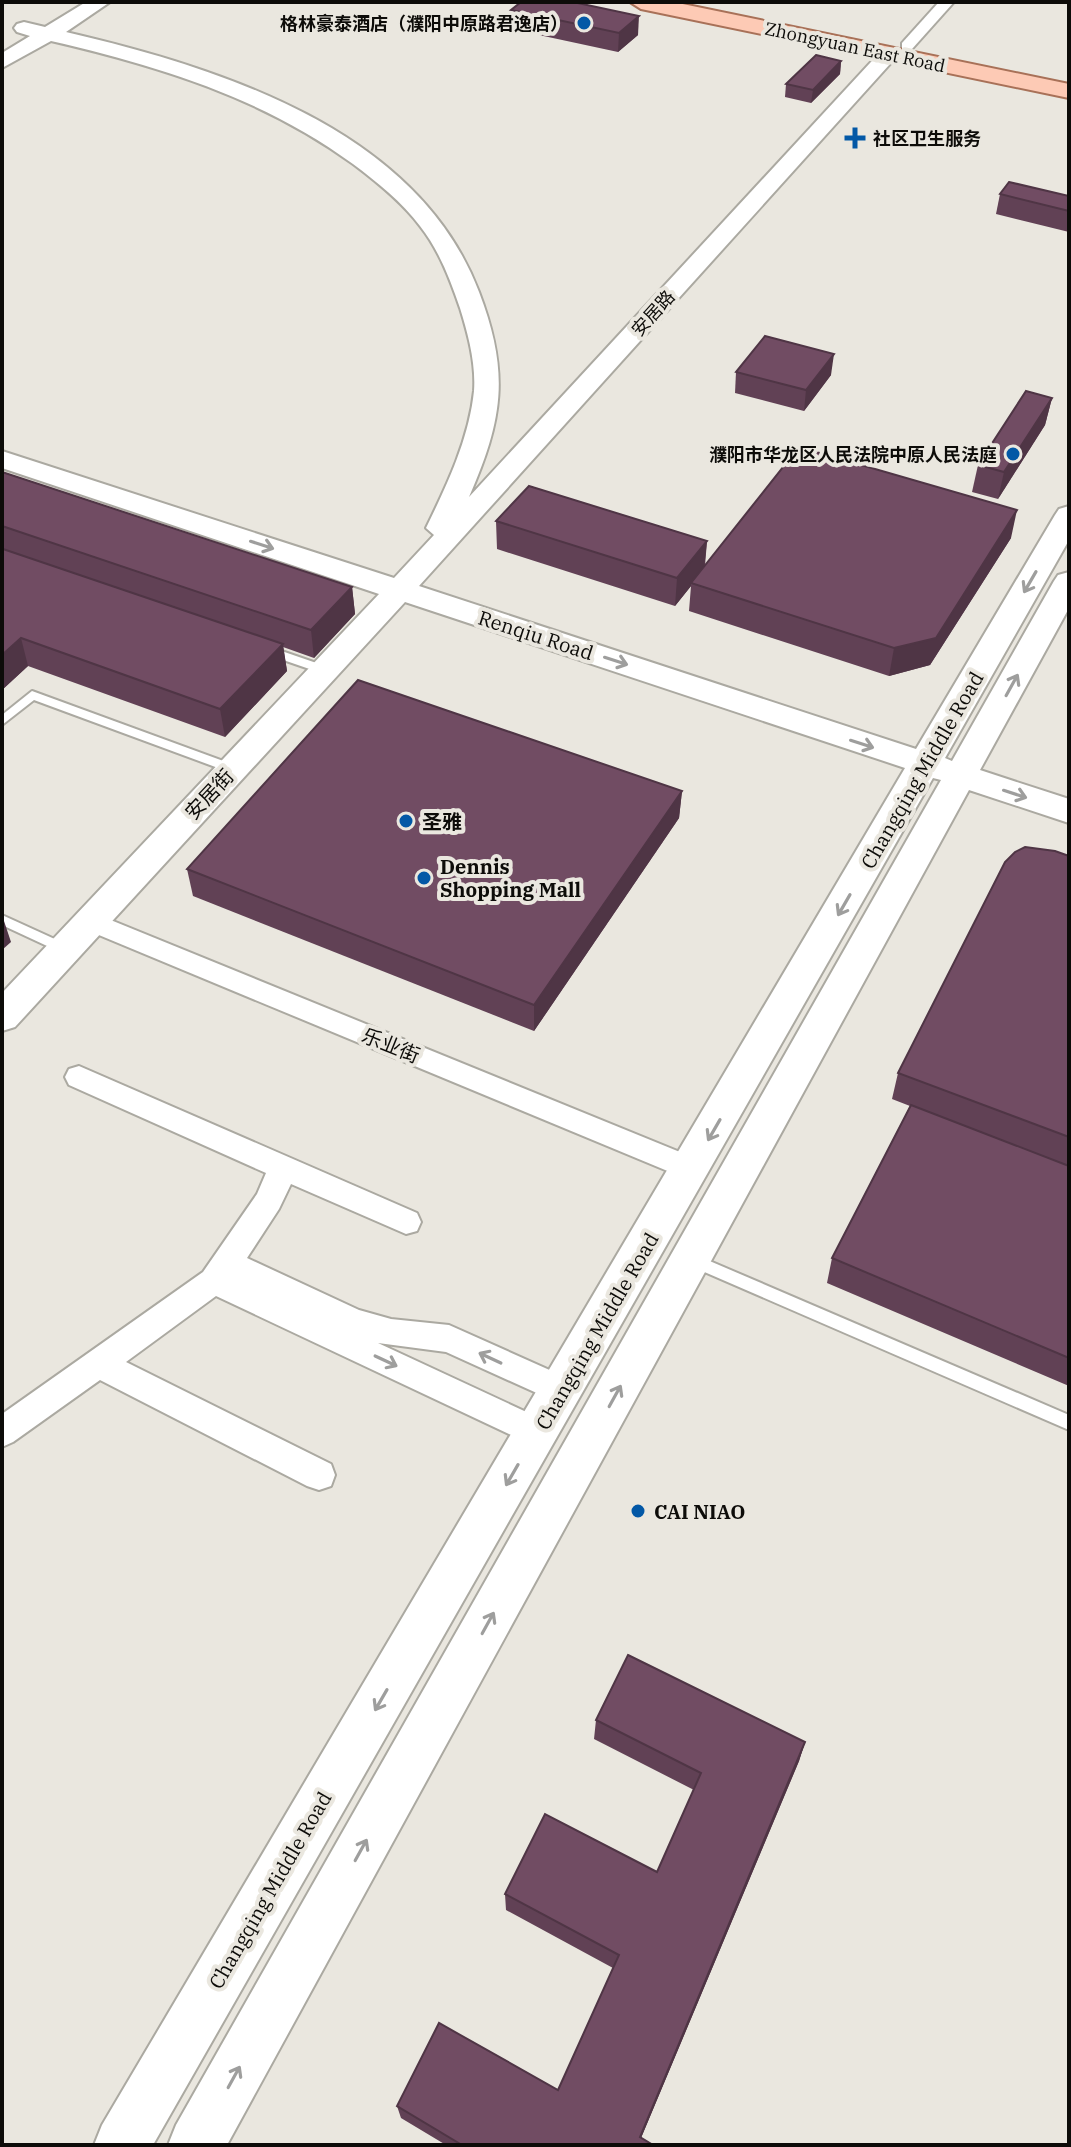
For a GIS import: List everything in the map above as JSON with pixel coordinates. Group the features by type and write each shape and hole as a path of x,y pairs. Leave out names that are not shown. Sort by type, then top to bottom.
{"main road":[{"name":"Zhongyuan East Road","path":"641,2 1069,80"},
{"name":"Zhongyuan East Road","path":"694,2 1069,91"}],"street":[{"path":"2,62 67,2"},
{"path":"2,41 36,31 100,2"},
{"path":"898,50 947,2"},
{"path":"36,31 106,46 184,70 237,89 300,119 418,208 440,237 458,268 478,327 487,388 483,419 459,488 408,580"},
{"name":"安居路","path":"408,580 898,50"},
{"name":"Renqiu Road","path":"2,438 408,580 950,759 1069,811"},
{"name":"Renqiu Road","path":"2,459 408,580"},
{"name":"Changqing Middle Road","path":"196,2145 691,1259 950,759 1069,515"},
{"name":"安居街","path":"2,1017 408,580"},
{"name":"Changqing Middle Road","path":"122,2145 692,1169 950,759 1069,581"},
{"name":"Renqiu Road","path":"950,759 1069,784"},
{"name":"乐业街","path":"91,921 692,1169"},
{"path":"79,1077 406,1222"},
{"path":"2,1432 100,1364 221,1272 269,1200 283,1168"},
{"path":"221,1272 352,1322 391,1333 449,1339 561,1390"},
{"path":"221,1272 537,1432"},
{"path":"100,1364 319,1475"}],"lane":[{"path":"251,645 324,670"},
{"path":"2,721 32,695 233,769"},
{"path":"2,920 66,949"},
{"path":"691,1259 1069,1423"}],"building":[{"path":"521,2 573,2 639,16 619,33 511,10"},
{"path":"816,55 841,61 813,90 786,84"},
{"path":"1009,182 1069,196 1069,211 1000,194"},
{"path":"765,336 834,354 806,390 736,372"},
{"path":"1026,391 1052,398 1004,472 978,465"},
{"path":"799,447 1017,510 936,638 894,648 691,583"},
{"path":"2,472 352,587 311,630 2,526"},
{"path":"529,486 707,541 677,578 496,521"},
{"path":"3,549 283,644 220,709 21,638 2,655"},
{"name":"Dennis Shopping Mall","path":"358,680 682,791 534,1005 187,869"},
{"path":"1025,847 1069,856 1069,1137 898,1073 1005,862"},
{"path":"911,1105 1069,1166 1069,1358 832,1258"},
{"path":"628,1655 805,1742 640,2137 653,2145 462,2145 397,2106 439,2023 558,2090 619,1955 505,1894 545,1814 657,1872 701,1773 596,1720"}],"place":[{"name":"格林豪泰酒店（濮阳中原路君逸店）","path":"584,23"},
{"name":"社区卫生服务","path":"855,138"},
{"name":"濮阳市华龙区人民法院中原人民法庭","path":"1013,454"},
{"name":"圣雅","path":"406,821"},
{"name":"Dennis Shopping Mall","path":"424,878"},
{"name":"CAI NIAO","path":"638,1511"}]}
